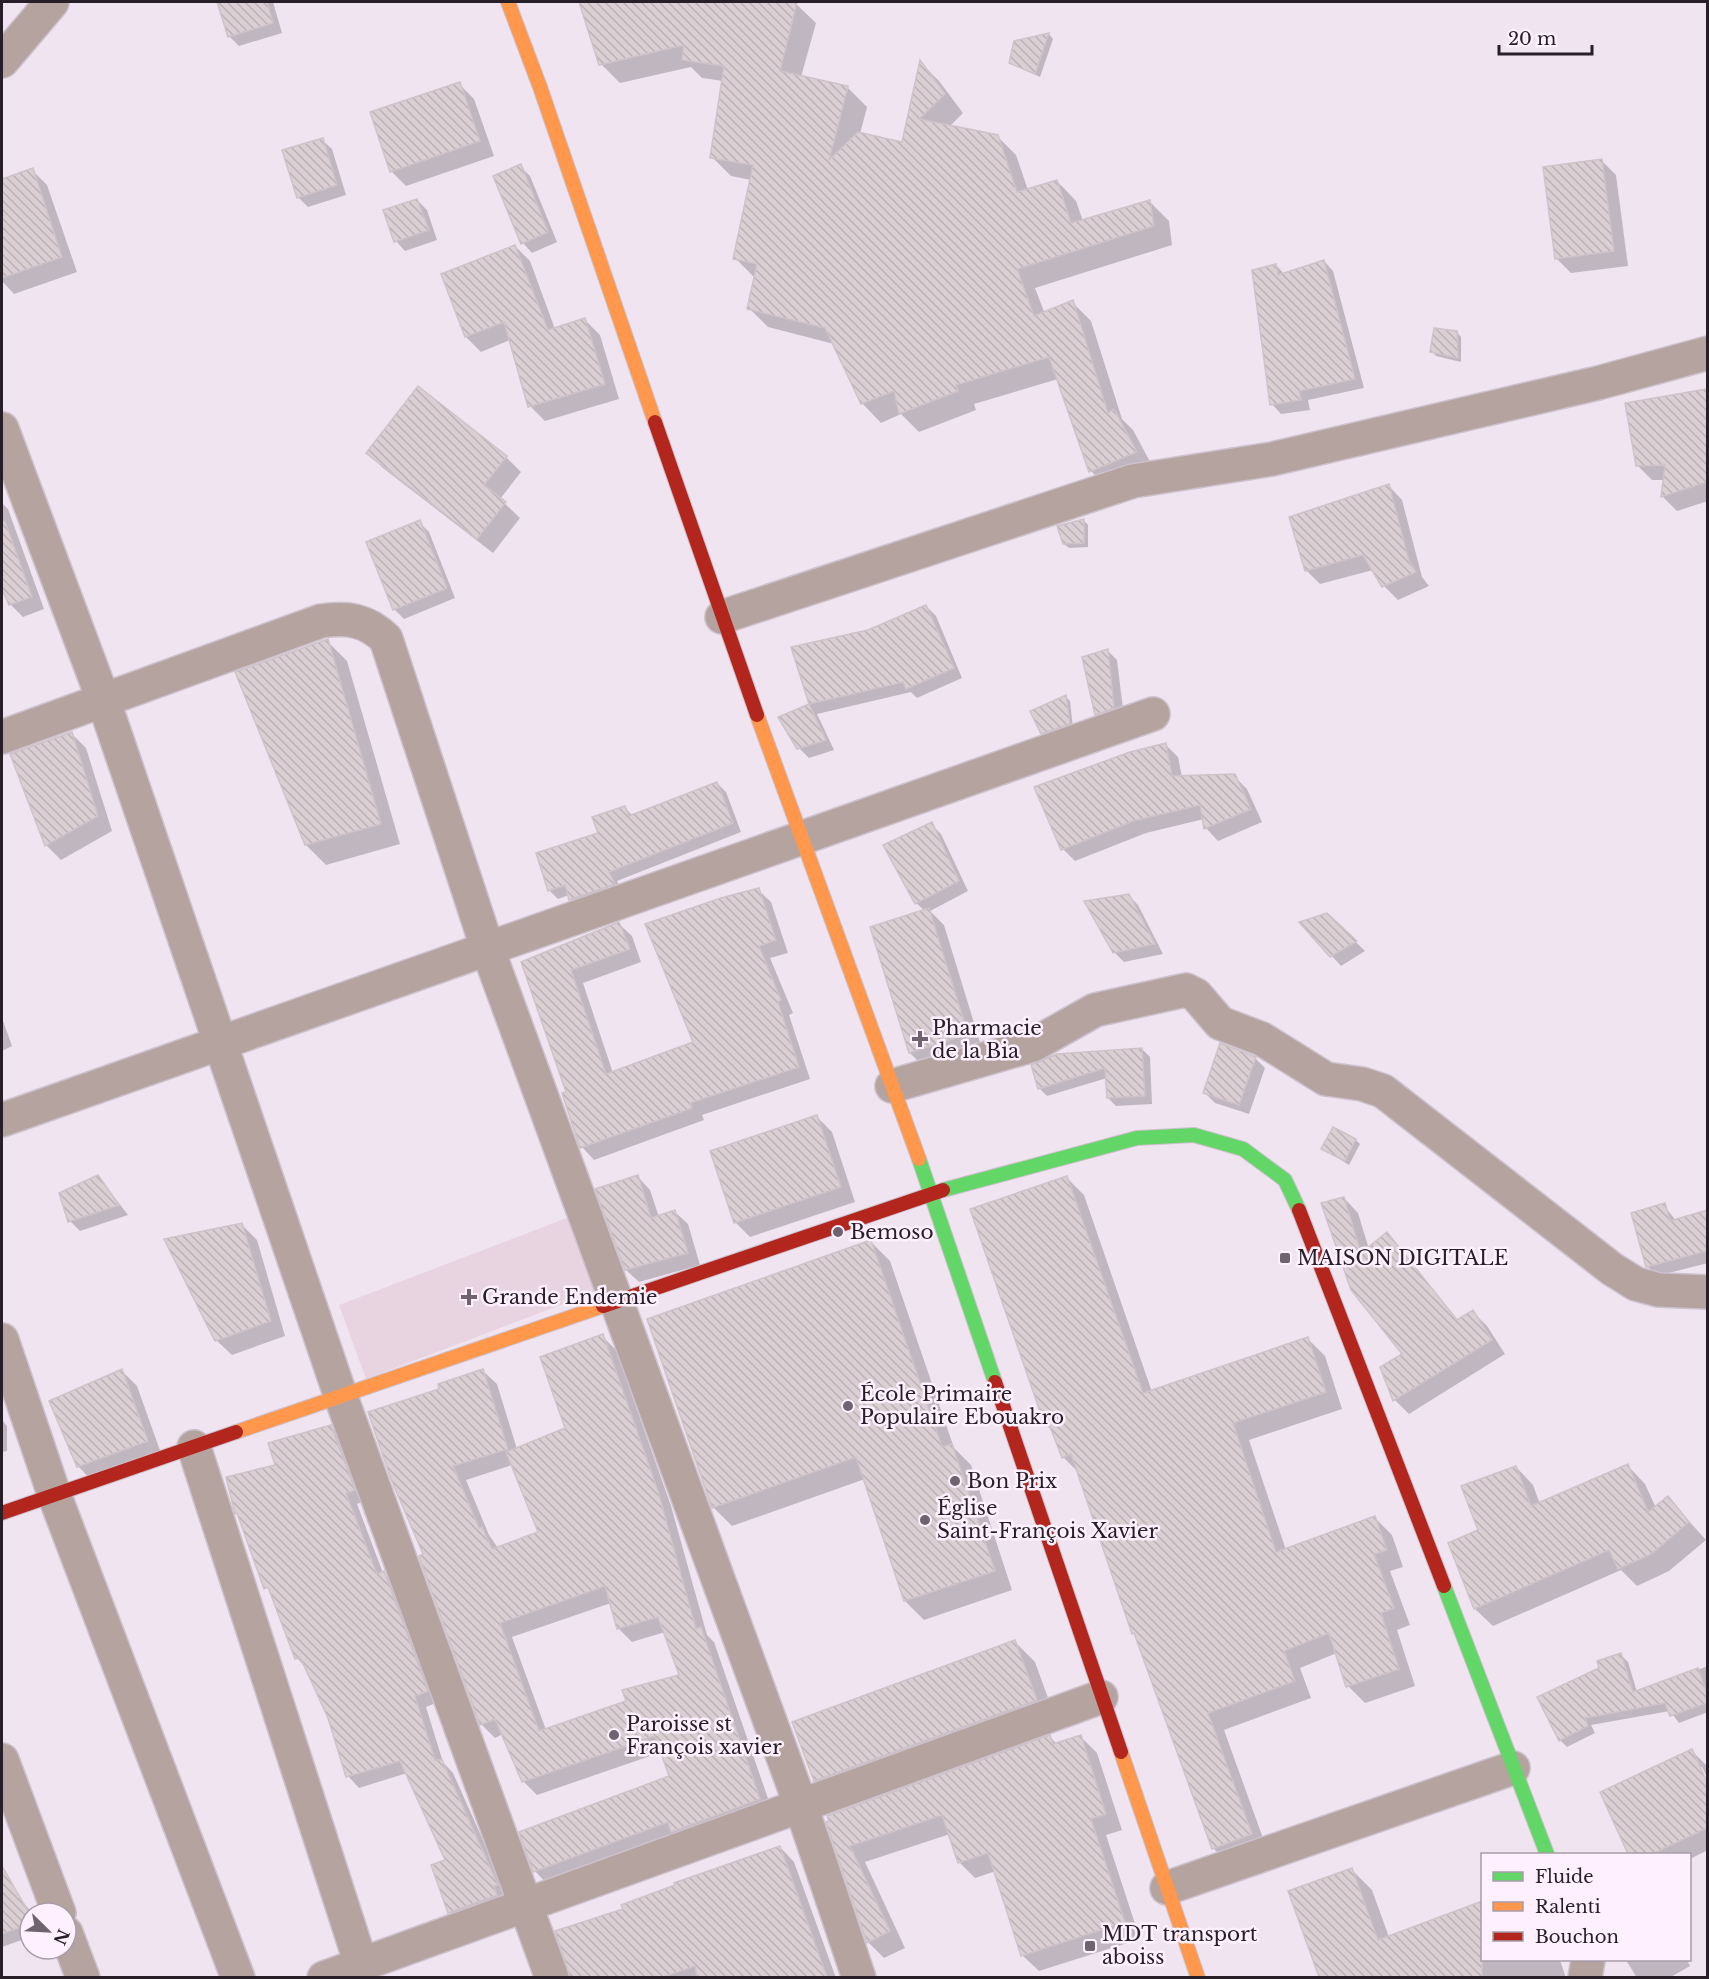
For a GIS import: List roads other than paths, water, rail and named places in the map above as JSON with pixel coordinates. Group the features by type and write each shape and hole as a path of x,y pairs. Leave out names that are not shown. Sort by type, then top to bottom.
{"main road":[{"path":"508,2 540,87 722,617 931,1193 1198,1977"},
{"path":"2,1513 931,1193 1137,1138 1194,1135 1244,1149 1285,1180 1312,1242 1547,1853"}],"street":[{"path":"2,61 52,2"},
{"path":"722,617 1133,481 1272,459 1598,383 1707,353"},
{"path":"2,429 9,473 103,699 219,1045 341,1397 552,1977"},
{"path":"2,737 321,621 356,620 375,628 386,639 488,950 801,1806 859,1977"},
{"path":"2,1120 1153,714"},
{"path":"892,1086 1033,1045 1095,1010 1186,990 1196,995 1220,1023 1262,1039 1326,1079 1362,1084 1383,1091 1636,1284 1659,1290 1707,1292"},
{"path":"2,1340 54,1494 238,1977"},
{"path":"194,1447 361,1964"},
{"path":"324,1977 1101,1697"},
{"path":"2,1760 54,1901"},
{"path":"1167,1888 1513,1768"},
{"path":"77,1961 83,1977"},
{"path":"1585,1977 1588,1961"}],"place":[{"name":"Pharmacie de la Bia","path":"920,1039"},
{"name":"Bemoso","path":"838,1232"},
{"name":"MAISON DIGITALE","path":"1285,1258"},
{"name":"Grande Endemie","path":"469,1297"},
{"name":"École Primaire Populaire Ebouakro","path":"848,1406"},
{"name":"Bon Prix","path":"955,1481"},
{"name":"Église Saint-François Xavier","path":"925,1520"},
{"name":"Paroisse st François xavier","path":"614,1735"},
{"name":"MDT transport aboiss","path":"1090,1946"}]}
